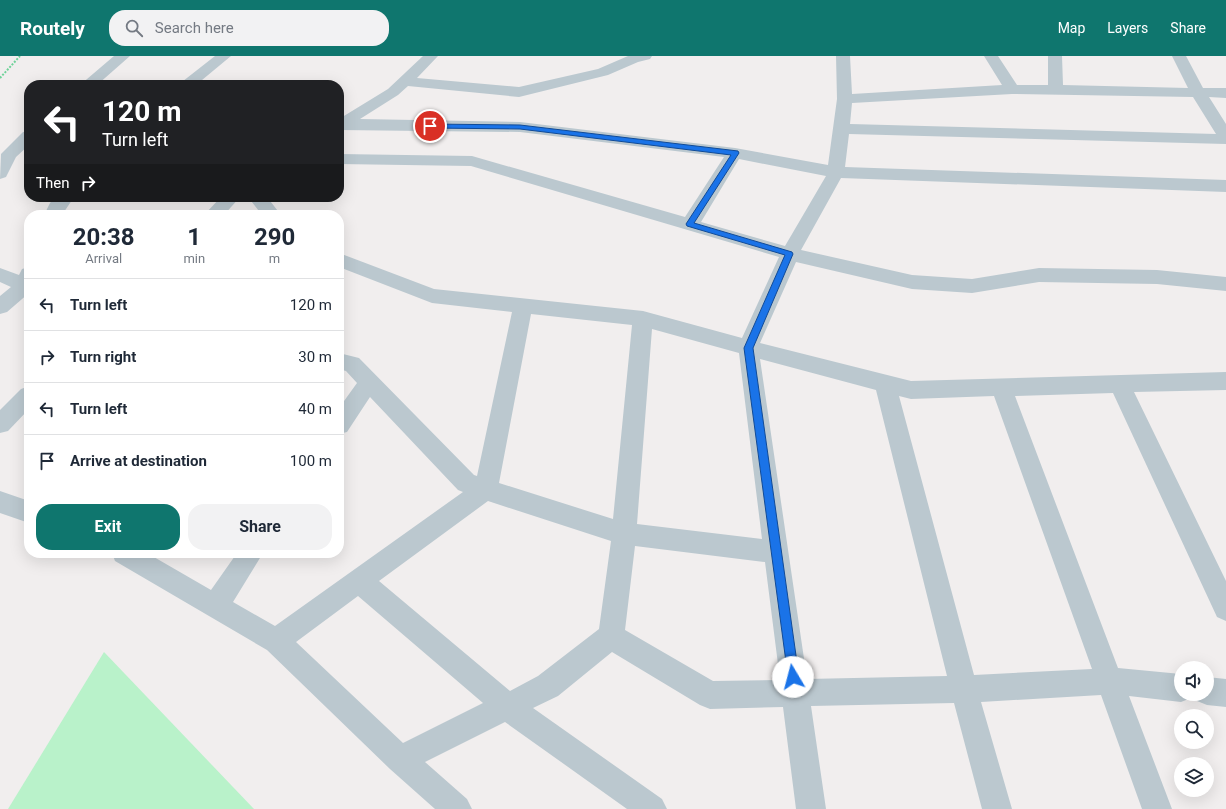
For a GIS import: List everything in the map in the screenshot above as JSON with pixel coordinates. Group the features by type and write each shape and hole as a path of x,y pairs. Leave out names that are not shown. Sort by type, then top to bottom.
{"street":[{"path":"94,80 123,56"},
{"path":"193,80 224,56"},
{"path":"344,123 393,92 431,56"},
{"path":"811,809 748,348 790,254 836,172 840,129 845,99 843,56"},
{"path":"992,56 1012,89"},
{"path":"1054,56 1056,89"},
{"path":"1179,56 1198,92 1226,138"},
{"path":"405,81 519,92 603,72 637,57"},
{"path":"845,99 1012,89 1226,93"},
{"path":"344,125 520,127 735,153 836,172 937,178 1226,186"},
{"path":"840,129 1226,138"},
{"path":"0,173 9,154 24,140"},
{"path":"690,224 735,153"},
{"path":"344,159 472,161 790,254 912,282 972,286 1039,275 1157,277 1226,284"},
{"path":"218,210 226,202"},
{"path":"261,202 268,210"},
{"path":"344,262 432,296 644,319 748,348 911,390 1226,381"},
{"path":"0,275 24,281"},
{"path":"0,307 24,286"},
{"path":"276,641 486,489 523,306"},
{"path":"400,759 548,686 611,636 624,534 644,319"},
{"path":"344,362 352,364 466,483 624,534 776,552"},
{"path":"344,418 369,382"},
{"path":"884,383 997,809"},
{"path":"1119,384 1226,608"},
{"path":"1001,388 1157,809"},
{"path":"0,424 24,400"},
{"path":"0,502 24,510"},
{"path":"133,558 276,641 400,759 457,809"},
{"path":"215,606 248,558"},
{"path":"359,581 507,706 652,809"},
{"path":"611,636 710,695 964,689 1109,681 1174,687"},
{"path":"1214,692 1226,693"}],"path":[{"path":"0,78 20,56"}],"green space":[{"path":"104,652 254,809 8,809"}],"route":[{"path":"430,126 520,127 735,153 690,224 790,254 748,348 793,677"}]}
